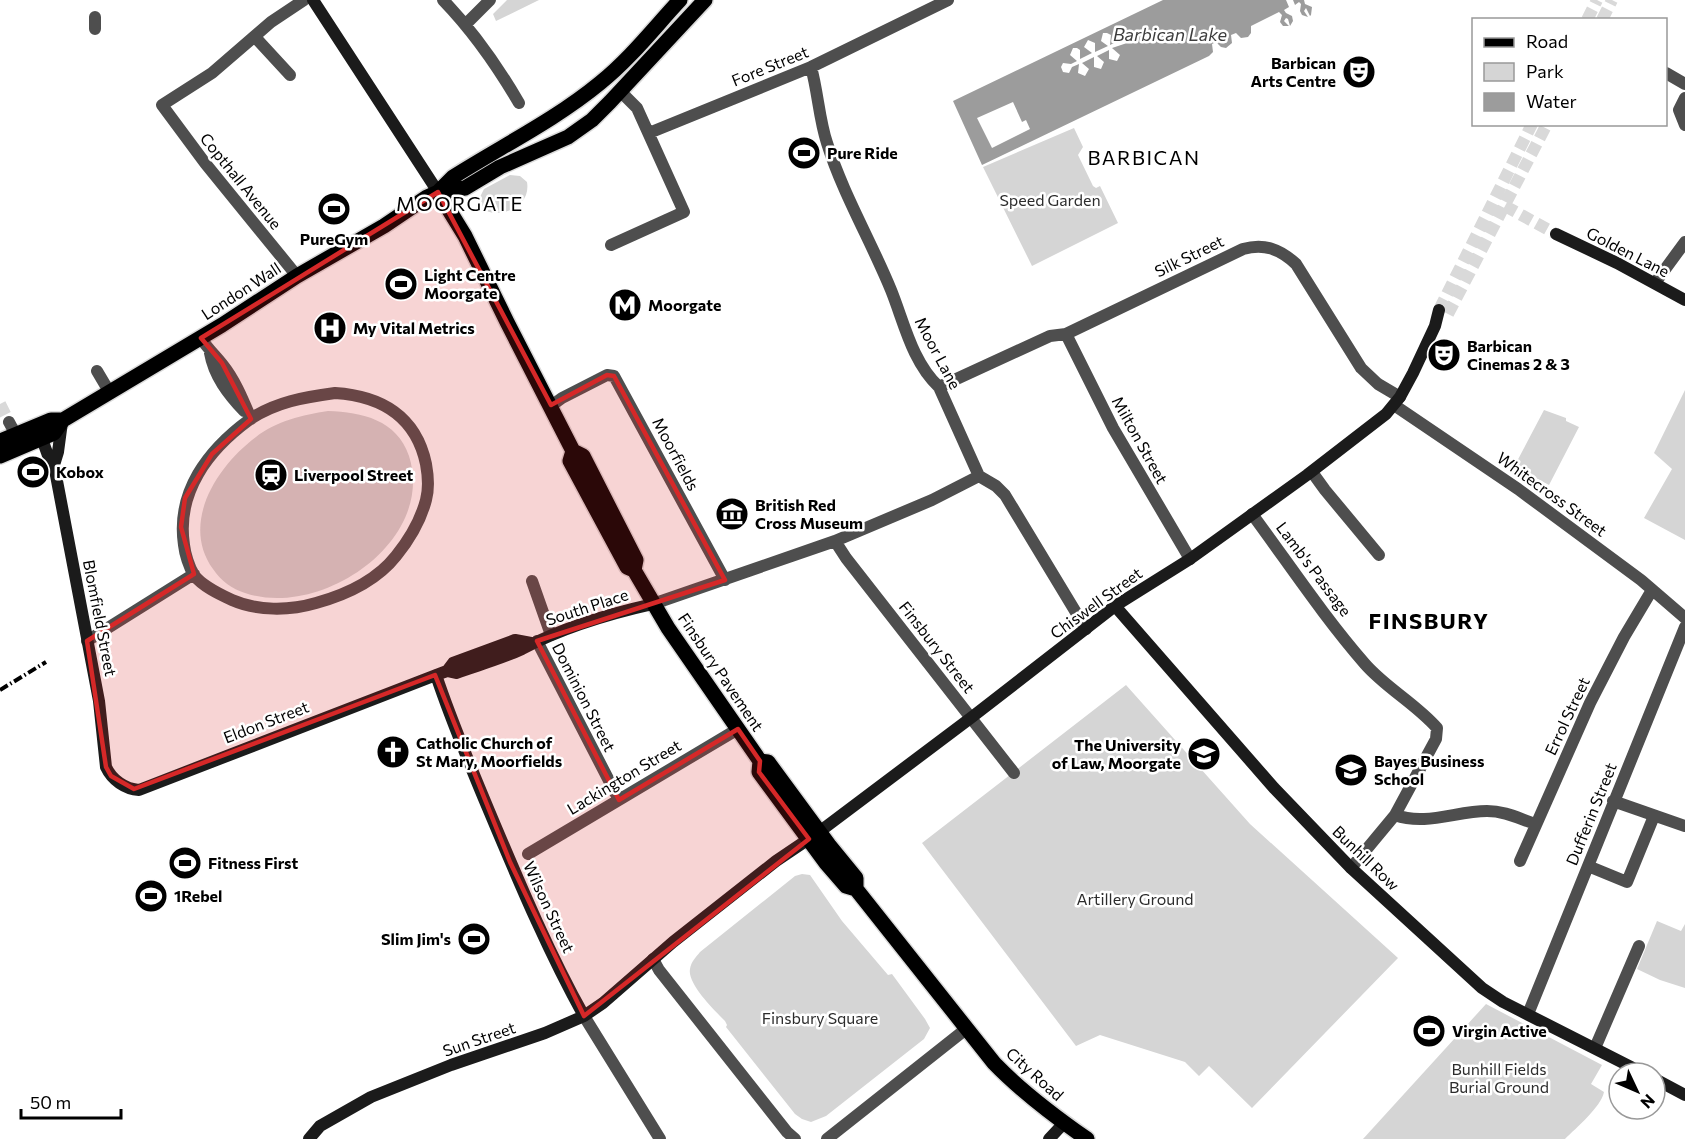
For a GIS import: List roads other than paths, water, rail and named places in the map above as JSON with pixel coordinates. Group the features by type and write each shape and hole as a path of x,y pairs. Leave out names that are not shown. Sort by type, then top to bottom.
{"main road":[{"path":"313,0 465,236 573,451 570,461 588,497 603,520 627,567 634,570 653,604"},
{"name":"London Wall","path":"438,192 453,177 570,105 601,83 680,0"},
{"name":"London Wall","path":"0,456 54,433 63,420 201,338 297,276 384,226 419,201 438,192 465,188 500,167 568,137 592,120 705,0"},
{"name":"Golden Lane","path":"1556,234 1685,300"},
{"path":"1397,401 1443,312"},
{"name":"Chiswell Street","path":"814,836 1115,606 1190,559 1312,472 1386,414 1397,401"},
{"name":"London Wall","path":"0,441 12,429 51,420 63,420"},
{"name":"Blomfield Street","path":"63,420 54,465 99,701 106,767 111,776"},
{"name":"Blomfield Street","path":"42,439 50,461 54,465"},
{"name":"South Place","path":"441,673 456,673 521,649 551,635 624,610 653,604"},
{"name":"Finsbury Pavement","path":"653,604 760,761 768,762 814,836"},
{"name":"Bunhill Row","path":"1115,606 1274,788 1351,868 1482,988 1503,1002 1620,1061"},
{"name":"Eldon Street","path":"111,776 123,785 139,790 441,673"},
{"name":"Wilson Street","path":"441,673 469,763 510,862 567,986 584,1016"},
{"path":"653,959 768,868 814,836 856,878 856,889 966,1029"},
{"name":"Sun Street","path":"309,1139 320,1126 371,1097 451,1065 545,1033 584,1016 603,1003 653,959"},
{"name":"City Road","path":"966,1029 1016,1085 1087,1139"},
{"path":"1667,1085 1685,1095"},
{"path":"1049,1139 1064,1123"}],"street":[{"path":"290,75 255,37 278,16 304,0"},
{"path":"443,0 465,25 519,103"},
{"path":"465,25 490,0"},
{"name":"Fore Street","path":"649,133 811,68 948,0"},
{"name":"Copthall Avenue","path":"255,37 212,73 162,105 205,163 297,276"},
{"name":"Moor Lane","path":"811,68 819,112 834,163 881,267 912,345 929,378 939,387 979,476"},
{"path":"1667,74 1685,84"},
{"path":"611,245 684,212 637,108 620,91"},
{"path":"1683,121 1678,110 1685,98"},
{"path":"1655,283 1685,242"},
{"name":"Silk Street","path":"939,387 1050,336 1066,334 1243,249 1254,246 1275,249 1296,264 1361,368 1397,401"},
{"name":"Milton Street","path":"1066,334 1113,428 1190,559"},
{"path":"201,338 210,352 213,369 231,398 251,419"},
{"path":"97,371 110,393"},
{"name":"Moorfields","path":"551,406 607,375 614,376 720,581"},
{"path":"335,393 355,394 383,404 397,413 417,435 424,452 428,476 427,499 414,528 396,556 357,587 331,599 302,607 264,609 239,603 220,594 194,574 185,552 181,527 185,498 197,475 212,454 251,419 283,403 304,397 335,393"},
{"name":"Whitecross Street","path":"1397,401 1585,538 1682,615"},
{"path":"1312,472 1379,555"},
{"path":"653,604 835,540 932,500 979,476 996,486 1005,495 1086,629"},
{"name":"Lamb's Passage","path":"1252,514 1365,664 1437,728 1436,739 1395,815 1351,868"},
{"name":"Finsbury Street","path":"835,540 846,558 1014,773"},
{"path":"87,641 194,574"},
{"path":"532,581 551,635"},
{"name":"Errol Street","path":"1520,861 1590,703 1624,637 1652,590"},
{"path":"1682,615 1685,600"},
{"name":"Dufferin Street","path":"1528,1014 1685,627"},
{"name":"Dominion Street","path":"534,642 619,800"},
{"name":"Lackington Street","path":"528,854 738,729"},
{"path":"1613,801 1685,826"},
{"path":"1395,815 1413,820 1485,811 1501,812 1536,824"},
{"path":"1588,866 1627,882 1654,816"},
{"path":"1594,1047 1640,946"},
{"path":"653,959 661,974 719,1048 795,1139"},
{"name":"Wilson Street","path":"584,1016 660,1139"},
{"path":"827,1139 966,1029"}],"water":[{"name":"Barbican Lake","path":"1163,0 1286,0 1289,7 1284,10 1292,16 1293,21 1290,26 1286,18 1284,21 1289,26 1283,26 1280,22 1282,15 1279,12 1251,26 1251,33 1248,37 1241,38 1236,33 1231,35 1232,43 1226,48 1216,42 1212,44 1213,52 1209,56 982,165 953,101","holes":["1103,33 1111,35 1110,45 1128,33 1133,41 1112,48 1120,55 1117,61 1109,59 1109,50 1097,56 1104,62 1101,69 1094,67 1094,57 1082,63 1089,69 1085,76 1078,73 1079,64 1072,67 1069,73 1063,72 1061,67 1063,63 1071,64 1077,61 1070,55 1073,48 1080,50 1080,59 1092,53 1084,47 1088,40 1095,43 1095,52 1108,46 1101,41","1013,102 1022,122 1026,120 1030,129 992,148 977,118"]},
{"path":"1293,0 1304,0 1305,4 1312,7 1311,15 1306,8 1304,11 1308,17 1302,15 1301,4 1299,2 1295,5"}],"tunnel":[{"path":"1588,18 1597,0"},
{"path":"1603,18 1612,0"},
{"path":"1439,310 1531,126"},
{"path":"1448,314 1546,126"},
{"path":"1505,206 1556,234"},
{"path":"0,404 9,422"}],"railway":[{"path":"0,690 46,662"}],"place":[{"name":"Barbican Arts Centre","path":"1359,72"},
{"name":"Pure Ride","path":"804,153"},
{"name":"PureGym","path":"334,209"},
{"name":"Light Centre Moorgate","path":"401,284"},
{"name":"Moorgate","path":"625,305"},
{"name":"My Vital Metrics","path":"330,328"},
{"name":"Barbican Cinemas 2 & 3","path":"1444,355"},
{"name":"Kobox","path":"33,472"},
{"name":"Liverpool Street","path":"271,475"},
{"name":"British Red Cross Museum","path":"732,514"},
{"name":"Catholic Church of St Mary, Moorfields","path":"393,752"},
{"name":"The University of Law, Moorgate","path":"1204,754"},
{"name":"Bayes Business School","path":"1351,770"},
{"name":"Fitness First","path":"185,863"},
{"name":"1Rebel","path":"151,896"},
{"name":"Slim Jim's","path":"474,939"},
{"name":"Virgin Active","path":"1429,1031"}],"district":[{"name":"BARBICAN","path":"1144,158"},
{"name":"MOORGATE","path":"460,204"},
{"name":"FINSBURY","path":"1429,621"}],"park label":[{"name":"Speed Garden","path":"1050,200"},
{"name":"Artillery Ground","path":"1135,899"},
{"name":"Finsbury Square","path":"820,1018"},
{"name":"Bunhill Fields Burial Ground","path":"1499,1078"}]}
